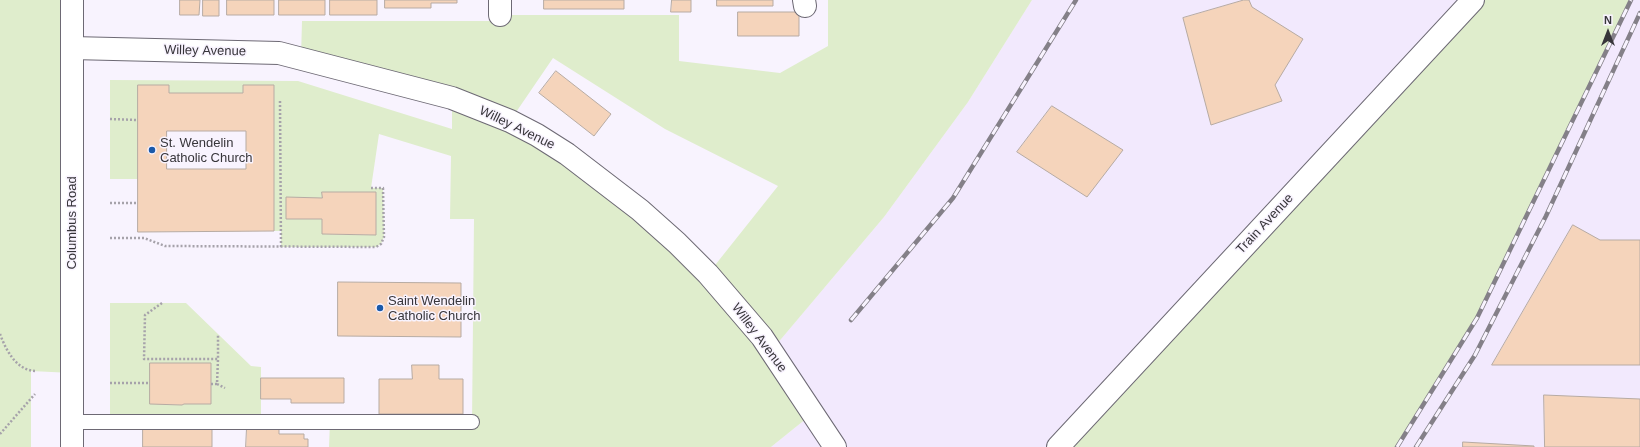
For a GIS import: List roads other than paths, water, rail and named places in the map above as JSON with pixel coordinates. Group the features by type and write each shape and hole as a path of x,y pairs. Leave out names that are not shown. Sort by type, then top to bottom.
{"street":[{"name":"Columbus Road","path":"72,0 72,447"},
{"name":"Train Avenue","path":"1058,447 1473,0"},
{"name":"Willey Avenue","path":"72,48 279,53 452,98 510,121 537,135 567,154 612,187 678,243 762,337 835,447"}],"lane":[{"path":"72,422 472,422"}],"railway":[{"path":"851,320 953,198 1076,0"},
{"path":"1397,447 1477,318 1631,0"},
{"path":"1416,447 1475,355 1546,216 1640,13"}],"place":[{"name":"St. Wendelin Catholic Church","path":"152,150"},
{"name":"Saint Wendelin Catholic Church","path":"380,308"}]}
